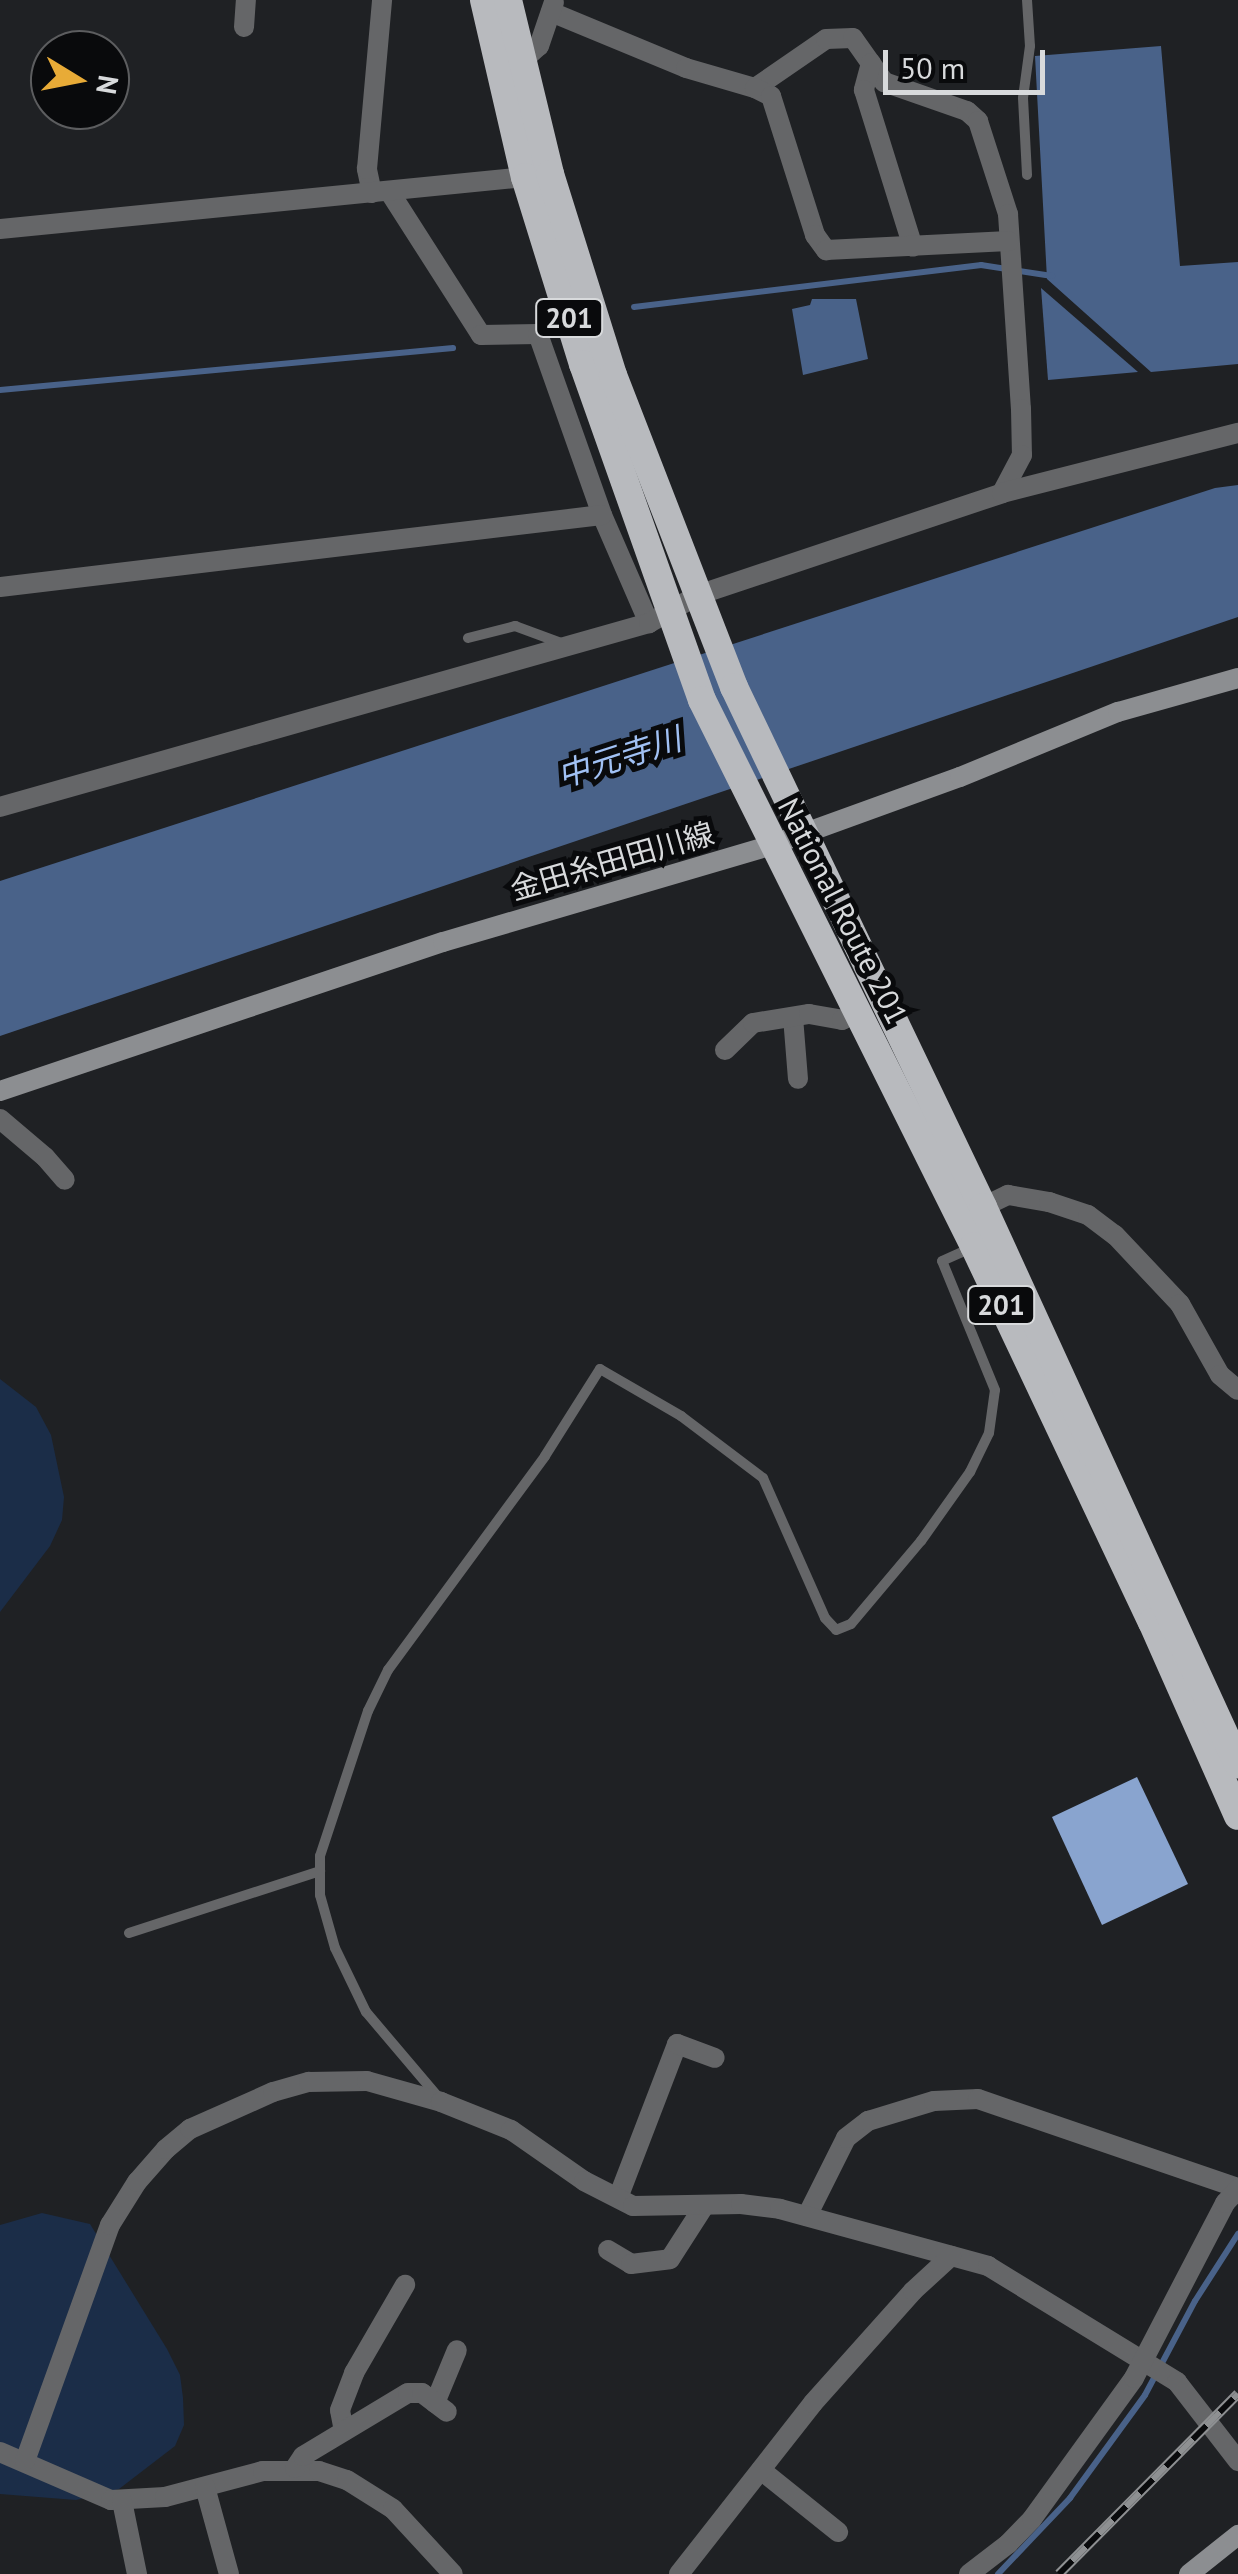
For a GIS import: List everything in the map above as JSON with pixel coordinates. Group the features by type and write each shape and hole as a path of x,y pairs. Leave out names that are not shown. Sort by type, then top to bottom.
{"highway":[{"name":"National Route 201","path":"484,0 537,176 584,364 666,620 772,845 974,1246 1152,1622 1238,1816"},
{"name":"National Route 201","path":"508,0 537,176 734,687 984,1207 1238,1764"}],"main road":[{"name":"金田糸田田川線","path":"0,1091 443,942 772,845 960,777 1118,712 1238,678"},
{"path":"1189,2574 1238,2536"}],"street":[{"path":"244,27 246,0"},
{"path":"382,0 367,169 481,335 538,334 602,515 666,620"},
{"path":"521,62 539,46 553,6 686,68 770,96 815,236 826,250 1009,242"},
{"path":"755,88 826,38 853,38 884,82 967,111 978,122 1008,214 1022,455 1002,493"},
{"path":"871,63 864,90 914,247"},
{"path":"0,230 537,176"},
{"path":"0,807 666,620 1002,493 1238,432"},
{"path":"0,588 602,515"},
{"path":"725,1050 753,1023 793,1017 842,1020 857,1012"},
{"path":"793,1017 798,1079"},
{"path":"0,1119 45,1157 64,1180"},
{"path":"984,1207 1008,1195 1049,1202 1088,1215 1116,1234 1180,1304 1220,1374 1238,1390"},
{"path":"618,2198 677,2044 715,2058"},
{"path":"25,2462 110,2225 137,2182 190,2129 224,2112 310,2082 367,2081 442,2102 511,2130 584,2181 644,2207 741,2204 806,2216 988,2266 1178,2382 1238,2461"},
{"path":"806,2216 846,2138 868,2120 934,2101 978,2099 1238,2189 1225,2203 1145,2360 1032,2519 1008,2544 969,2574"},
{"path":"608,2250 631,2264 670,2259 704,2206"},
{"path":"680,2574 813,2403 951,2256"},
{"path":"344,2431 340,2410 354,2373 405,2285"},
{"path":"295,2468 304,2456 408,2393 422,2394 441,2408 456,2350"},
{"path":"0,2452 111,2500 166,2497 295,2468 319,2470 372,2494 394,2509 453,2574"},
{"path":"761,2470 838,2532"},
{"path":"205,2486 229,2574"},
{"path":"122,2500 137,2574"}],"lane":[{"path":"1027,0 1030,46 1023,98 1027,175"},
{"path":"468,638 515,626 570,646"},
{"path":"442,2102 366,2012 335,1948 320,1896 320,1856 352,1757 388,1670 545,1456 600,1369 681,1416 763,1478 825,1618 836,1630 852,1624 921,1541 970,1472 989,1433 995,1390 942,1261 974,1246"},
{"path":"130,1932 320,1871"}],"shaded area":[{"path":"0,1379 36,1407 51,1435 64,1497 62,1520 50,1546 0,1612"},
{"path":"42,2213 90,2224 167,2349 180,2375 183,2398 184,2425 175,2446 119,2489 76,2500 0,2494 0,2225"}],"water":[{"path":"1161,46 1180,266 1238,262 1238,364 1151,372 1047,279 1035,56"},
{"path":"1041,288 1138,372 1048,380"},
{"path":"812,299 856,299 868,359 803,375 792,309 810,305"},
{"name":"中元寺川","path":"1238,485 1238,617 0,1036 0,881 1215,488"}],"building":[{"path":"1137,1777 1188,1884 1102,1925 1052,1817"}],"waterway":[{"path":"634,307 981,265 1052,276"},
{"path":"0,390 453,348"},
{"path":"998,2574 1070,2498 1145,2395 1195,2301 1238,2234"}],"railway":[{"path":"1059,2574 1238,2394"}]}
